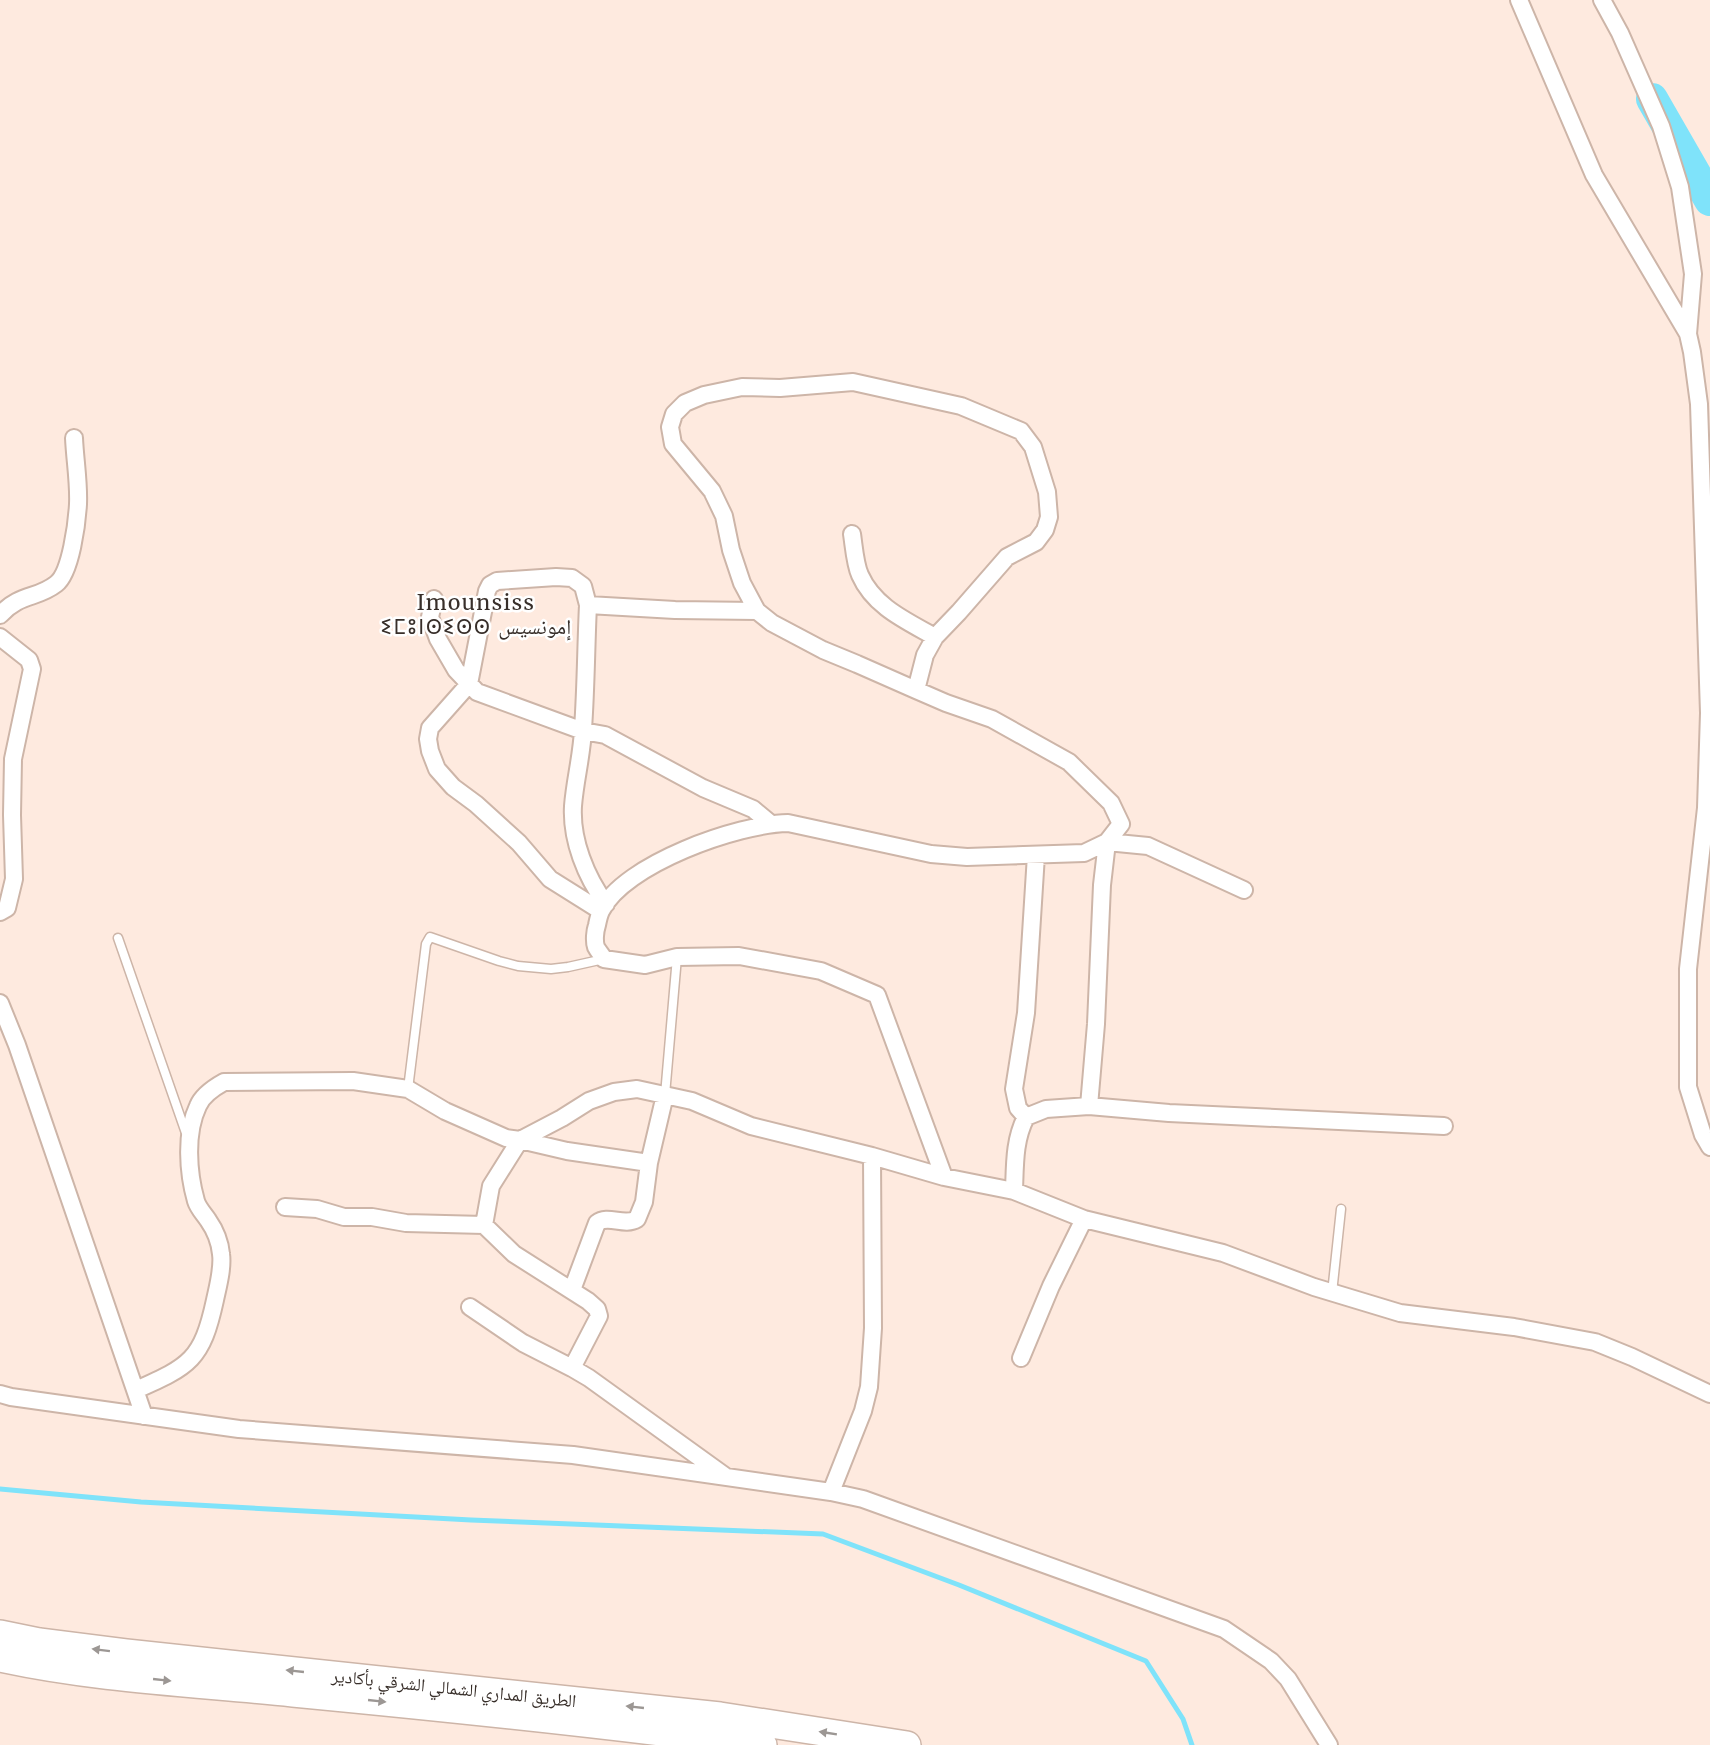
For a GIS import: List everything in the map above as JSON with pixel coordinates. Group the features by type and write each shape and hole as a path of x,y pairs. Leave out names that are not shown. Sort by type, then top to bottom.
{"highway":[{"name":"الطريق المداري الشمالي الشرقي بأكادير","path":"0,1634 39,1642 126,1653 720,1716 907,1745"},
{"name":"الطريق المداري الشمالي الشرقي بأكادير","path":"0,1658 25,1664 110,1675 494,1712 763,1745"}],"street":[{"path":"1519,0 1594,175 1688,334"},
{"path":"1602,0 1620,33 1661,126 1680,188 1693,274 1688,334 1699,404 1709,713 1707,808 1688,969 1689,1087 1703,1135 1710,1147"},
{"path":"916,690 925,655 935,637 1007,557 1036,542 1045,531 1049,517 1047,492 1033,447 1021,431 961,406 854,382 780,388 742,387 704,395 685,403 674,414 670,427 673,444 712,491 724,516 731,550 742,583 757,611 772,623 823,650 946,703 992,719 1069,762 1111,803 1119,816 1121,824 1107,842 1084,853 1036,855 947,856 788,824 771,824 730,834 673,854 615,893 603,908 595,929 595,946 604,959 645,965 677,957 739,956 821,971 877,995 944,1178"},
{"path":"0,615 10,604 49,589 59,582 65,572 78,504 74,438"},
{"path":"852,534 860,575 876,599 896,615 935,637"},
{"path":"572,578 583,586 588,605 583,731 573,805 573,826 586,871 603,908 550,879 519,843 476,804 453,787 437,769 428,739 430,728 469,684 488,591 490,585 497,580 572,578"},
{"path":"434,599 430,617 438,639 456,670 477,692 583,731 605,735 694,784 753,809 771,824"},
{"path":"588,605 675,610 757,611"},
{"path":"0,637 29,660 32,676 13,759 14,879 7,908 0,912"},
{"path":"1107,842 1148,846 1244,890"},
{"path":"1089,1106 1096,1023 1102,885 1107,842"},
{"path":"1026,1117 1018,1108 1014,1089 1026,1013 1036,855"},
{"path":"0,1002 17,1045 144,1416"},
{"path":"136,1390 174,1373 190,1359 202,1345 211,1319 222,1256 219,1241 197,1203 189,1142 198,1105 215,1087 224,1082 353,1081 408,1089 445,1111 506,1138 567,1151 649,1163"},
{"path":"484,1225 491,1186 520,1140 589,1101 614,1092 637,1089 692,1101 751,1126 872,1156 944,1178 1014,1191 1084,1218 1223,1253 1332,1293 1400,1312 1503,1325 1595,1342 1710,1394"},
{"path":"572,1290 597,1223 600,1220 630,1223 637,1220 644,1202 649,1163 665,1095"},
{"path":"1014,1191 1017,1143 1026,1117 1046,1109 1089,1106 1169,1113 1444,1126"},
{"path":"831,1492 863,1411 869,1387 873,1328 872,1156"},
{"path":"285,1207 317,1209 344,1216 372,1217 406,1223 484,1225 514,1254 572,1290 597,1309 599,1316 572,1368"},
{"path":"1022,1358 1051,1286 1084,1218"},
{"path":"470,1307 523,1343 589,1378 727,1477"},
{"path":"0,1394 239,1430 573,1455 831,1492 863,1499 1224,1629 1271,1661 1288,1678 1329,1745"}],"lane":[{"path":"408,1089 426,944 430,937 499,962 518,966 551,969 604,959"},
{"path":"118,938 189,1142"},
{"path":"665,1095 677,957"},
{"path":"1332,1293 1341,1209"}],"waterway":[{"path":"1652,99 1710,200"},
{"path":"0,1489 141,1502 471,1520 823,1534 959,1585 1146,1661 1183,1719 1192,1745"}],"district":[{"name":"Imounsiss ⵉⵎⵓⵏⵙⵉⵙⵙ إمونسيس","path":"476,614"}]}
